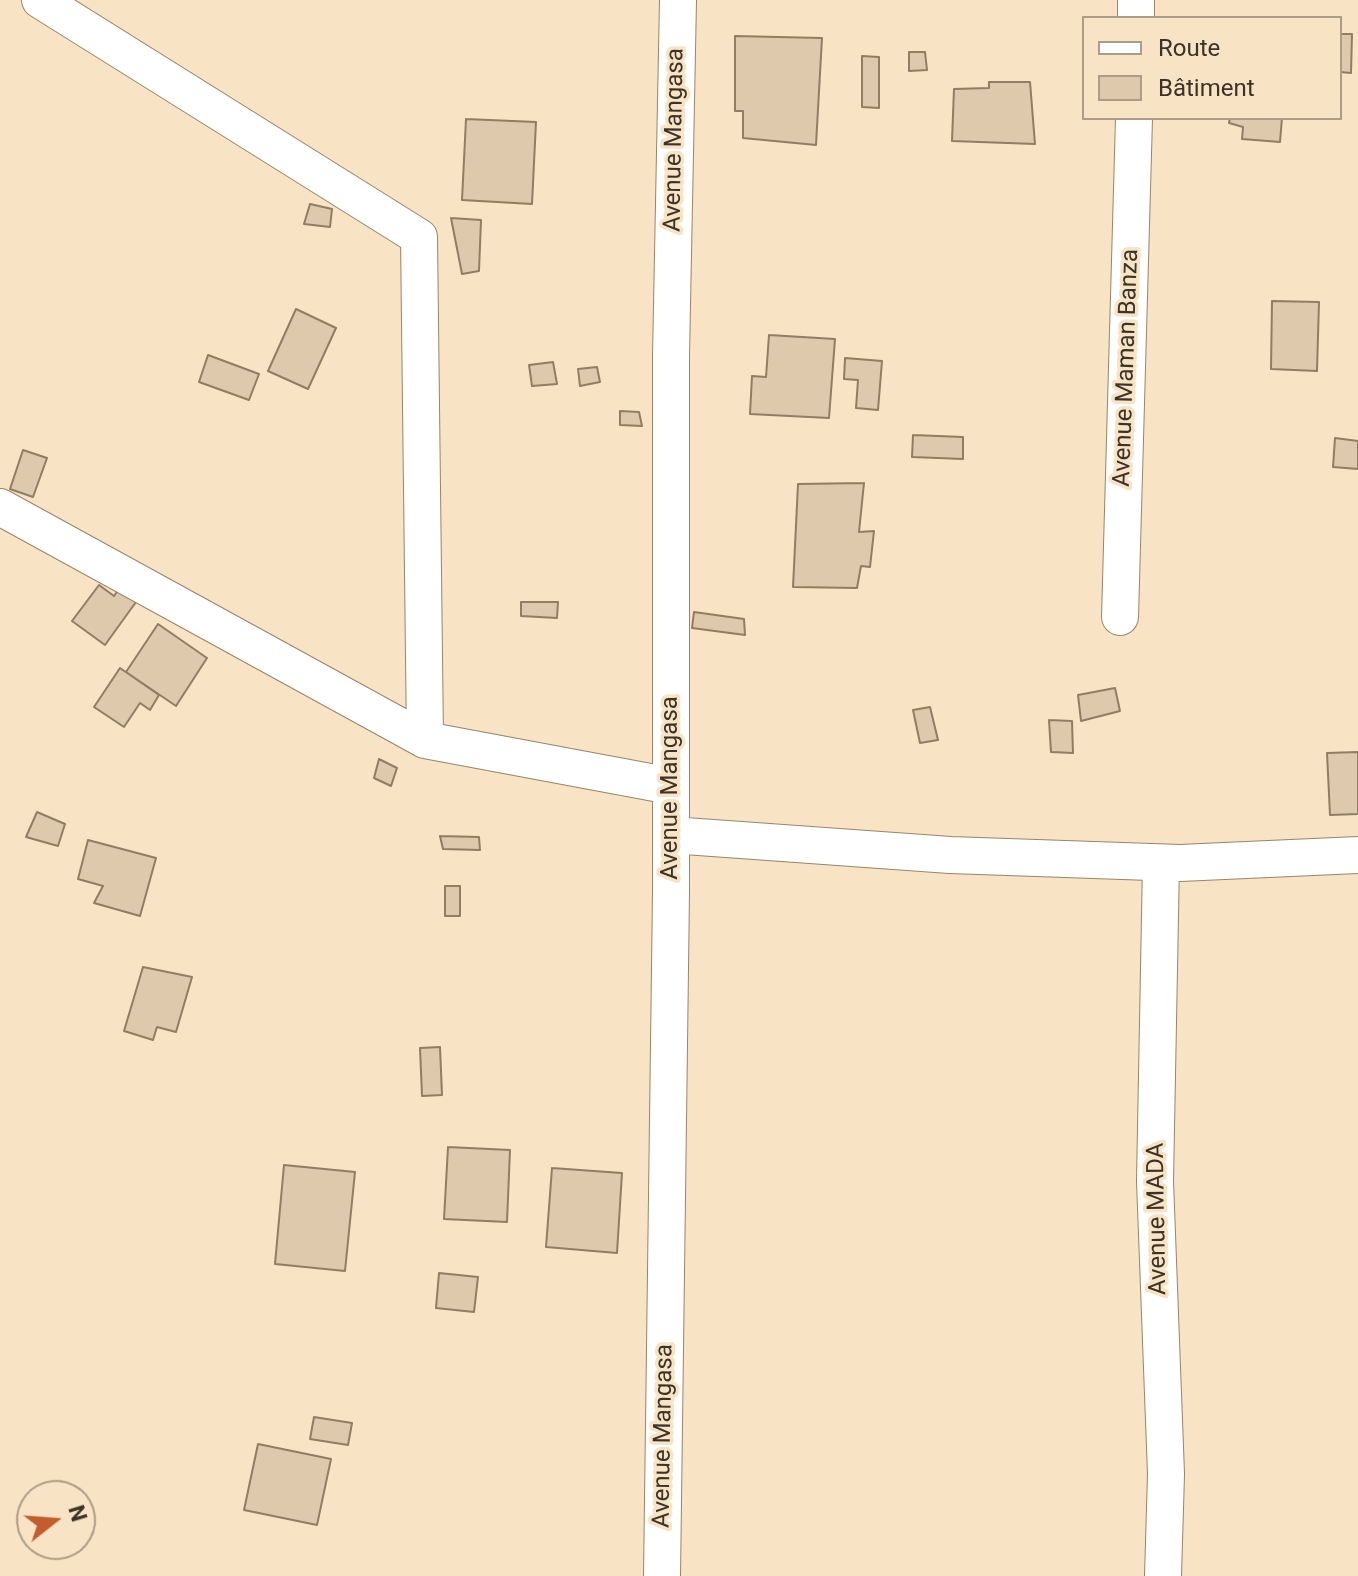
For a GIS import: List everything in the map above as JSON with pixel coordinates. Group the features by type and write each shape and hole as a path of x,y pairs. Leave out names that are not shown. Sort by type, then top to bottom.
{"street":[{"path":"40,0 419,237 425,740"},
{"name":"Avenue Mangasa","path":"662,1576 671,835 671,356 678,0"},
{"name":"Avenue Maman Banza","path":"1120,617 1134,120"},
{"path":"0,507 425,740 671,786"},
{"path":"671,835 950,855 1161,863 1358,855"},
{"name":"Avenue MADA","path":"1161,863 1155,1181 1166,1474 1163,1576"}],"building":[{"path":"1342,34 1352,34 1351,73 1342,72"},
{"path":"735,36 822,38 816,145 743,138 743,111 735,111"},
{"path":"909,52 925,52 927,70 909,71"},
{"path":"862,56 879,57 879,108 862,107"},
{"path":"989,82 1030,82 1035,144 952,141 954,89 989,88"},
{"path":"466,119 536,122 532,204 462,200"},
{"path":"1230,120 1282,120 1280,142 1242,139 1243,127 1229,123"},
{"path":"310,204 332,209 330,227 304,224"},
{"path":"451,218 481,220 479,271 462,274"},
{"path":"1272,301 1319,302 1317,371 1271,369"},
{"path":"296,309 336,328 308,389 268,371"},
{"path":"769,335 835,339 829,418 750,414 752,376 766,377"},
{"path":"208,355 259,374 249,400 199,382"},
{"path":"845,358 882,361 878,410 856,408 858,380 844,379"},
{"path":"553,362 557,384 532,386 529,365"},
{"path":"597,367 600,382 580,386 578,369"},
{"path":"620,411 639,412 642,426 620,425"},
{"path":"913,435 963,437 963,459 912,457"},
{"path":"1335,438 1358,441 1358,469 1333,467"},
{"path":"23,450 47,458 33,497 10,489"},
{"path":"864,483 859,532 874,531 870,567 861,566 857,588 793,587 798,484"},
{"path":"99,585 114,596 119,589 136,602 105,645 72,621"},
{"path":"521,602 558,602 557,618 521,616"},
{"path":"694,612 744,619 745,635 692,628"},
{"path":"158,624 207,658 176,706 126,672"},
{"path":"120,668 159,695 150,710 140,703 124,727 94,707"},
{"path":"1115,688 1120,711 1081,721 1078,695"},
{"path":"930,707 938,740 920,743 913,710"},
{"path":"1049,720 1072,721 1073,753 1051,752"},
{"path":"1358,752 1358,814 1330,815 1327,753"},
{"path":"379,759 397,768 391,786 374,778"},
{"path":"37,812 65,824 58,846 26,837"},
{"path":"440,836 479,837 480,850 443,849"},
{"path":"88,840 156,858 140,916 94,903 103,886 78,879"},
{"path":"445,886 460,886 460,916 445,916"},
{"path":"143,967 192,977 176,1032 157,1027 153,1040 124,1031"},
{"path":"440,1047 442,1095 422,1096 420,1048"},
{"path":"448,1147 510,1150 507,1222 444,1219"},
{"path":"284,1165 355,1172 345,1271 275,1264"},
{"path":"552,1168 622,1173 617,1253 546,1247"},
{"path":"439,1273 478,1277 474,1312 436,1308"},
{"path":"314,1417 352,1423 348,1445 310,1439"},
{"path":"258,1444 331,1459 317,1525 244,1510"}]}
